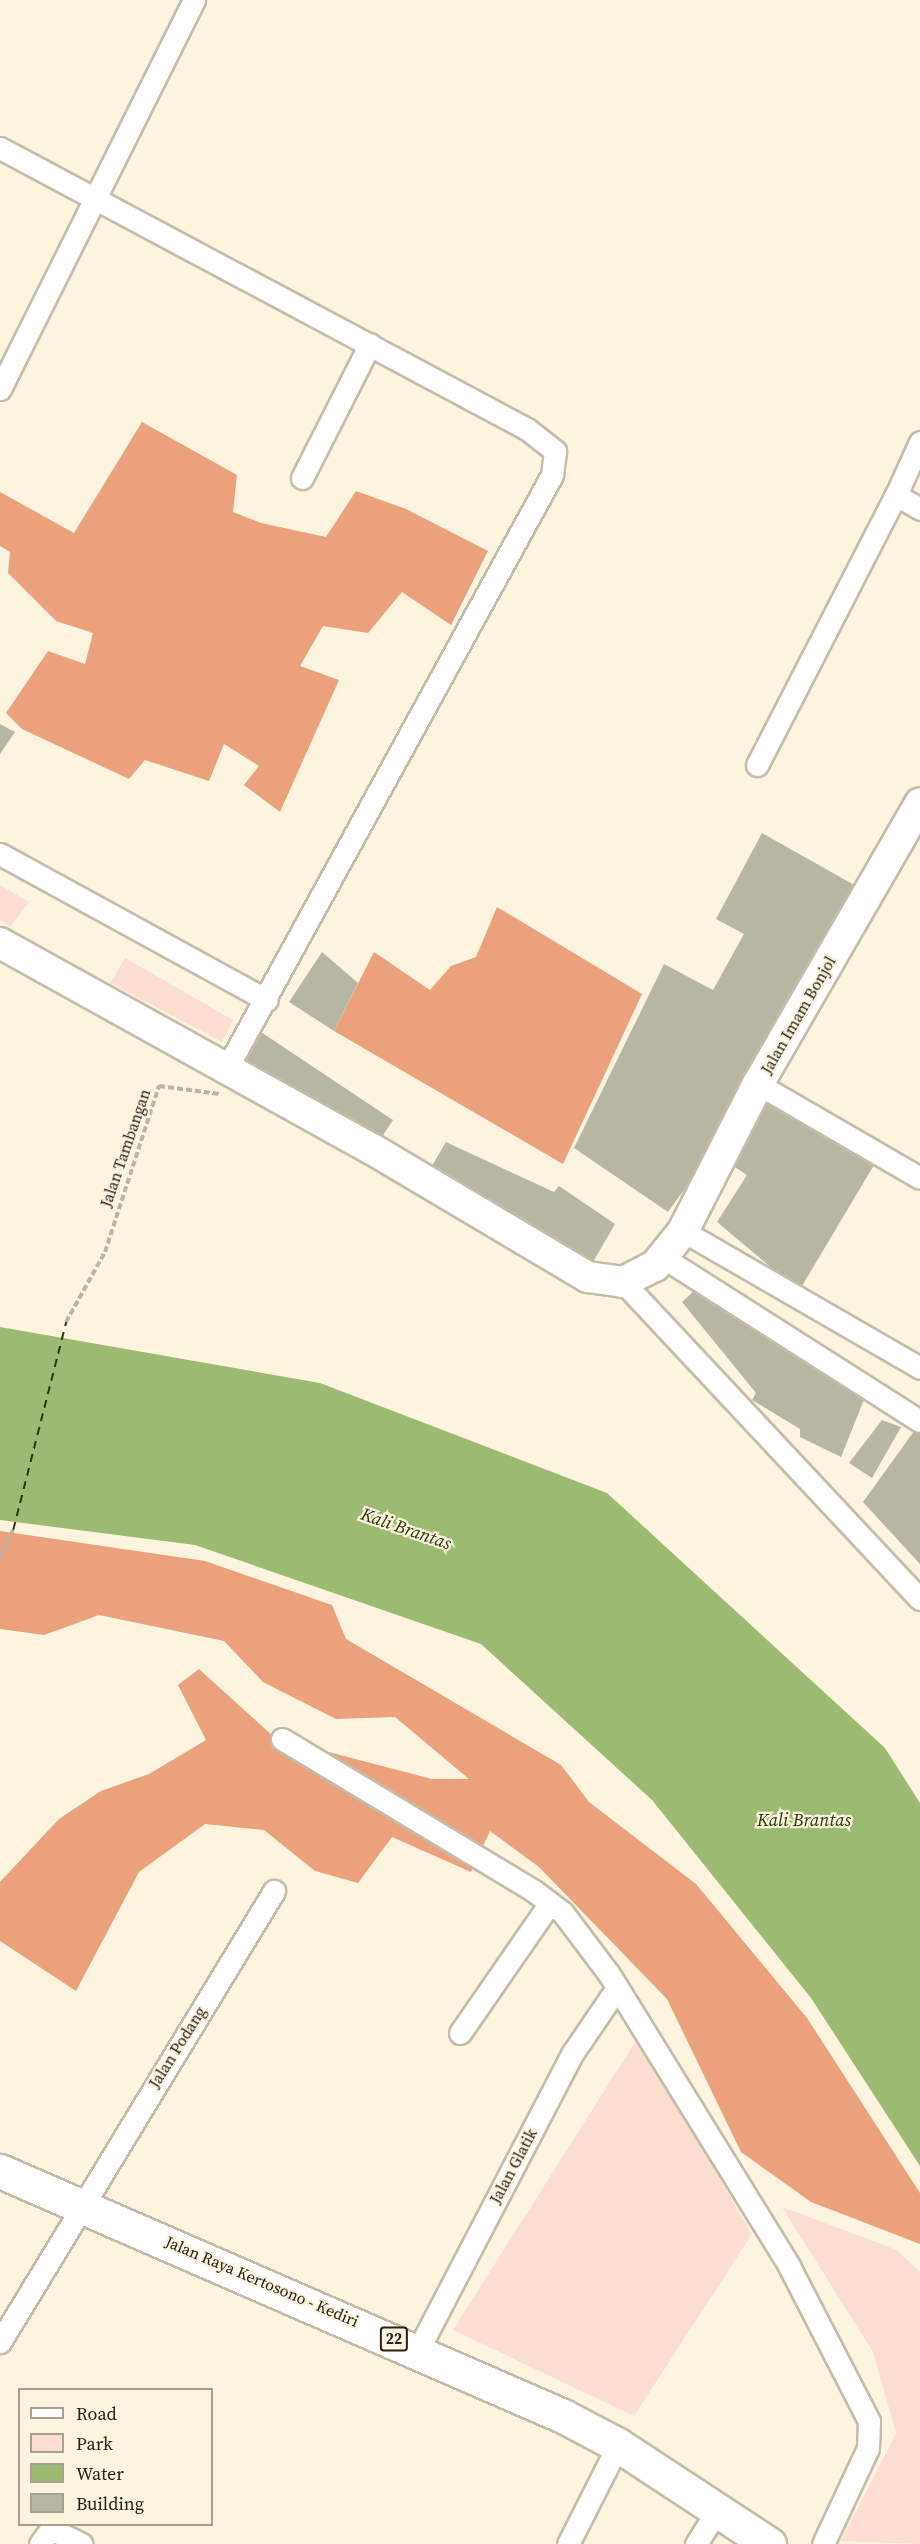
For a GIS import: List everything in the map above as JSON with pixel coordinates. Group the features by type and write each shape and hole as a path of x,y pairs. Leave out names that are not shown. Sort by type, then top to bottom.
{"highway":[{"name":"Jalan Raya Kertosono - Kediri","path":"0,2171 81,2203 417,2350 618,2445 769,2544"}],"main road":[{"name":"Jalan Imam Bonjol","path":"673,1245 758,1084 920,803"},
{"path":"0,943 230,1082 588,1277 622,1282 673,1245"}],"street":[{"path":"0,389 98,197 194,0"},
{"path":"0,148 98,197 370,344 538,436 555,451 555,465 249,1034 230,1082"},
{"path":"302,478 370,344"},
{"path":"757,765 896,495 920,442"},
{"path":"896,495 920,509"},
{"path":"0,854 264,1007"},
{"path":"758,1084 920,1178"},
{"path":"673,1245 920,1368"},
{"path":"673,1245 917,1413"},
{"path":"622,1282 920,1599"},
{"path":"282,1739 550,1903 579,1931 617,1988 789,2266 869,2421 868,2448 824,2544"},
{"name":"Jalan Podang","path":"0,2342 81,2203 274,1891"},
{"path":"460,2033 550,1903"},
{"name":"Jalan Glatik","path":"417,2350 572,2054 617,1988"},
{"path":"568,2544 618,2445"},
{"path":"696,2544 718,2509"},
{"path":"40,2544 51,2529 81,2544"}],"path":[{"name":"Jalan Tambangan","path":"66,1322 105,1252 159,1086 230,1082"},
{"path":"0,1559 14,1530"}],"green space":[{"path":"0,885 29,902 10,927 0,919"},
{"path":"125,958 233,1020 222,1042 110,983"},
{"path":"637,2039 752,2234 634,2416 453,2330"},
{"path":"782,2207 897,2250 920,2272 920,2544 841,2541 896,2433 873,2352"}],"shaded area":[{"path":"142,422 237,475 233,512 261,523 326,537 356,491 406,509 488,551 451,625 402,592 368,633 323,626 300,666 339,680 280,812 244,785 259,766 224,744 209,781 145,760 129,779 22,729 6,713 48,651 85,664 93,633 56,621 8,573 10,552 0,546 0,492 74,533"},
{"path":"497,907 642,994 563,1164 334,1031 374,952 430,990 451,966 476,957"},
{"path":"0,1531 205,1561 332,1605 346,1639 561,1765 589,1802 696,1884 807,2018 920,2193 920,2244 811,2202 741,2152 667,1999 539,1867 490,1831 471,1872 392,1837 358,1883 315,1871 264,1830 205,1824 139,1872 76,1991 0,1941 0,1882 59,1819 101,1791 149,1774 206,1740 178,1685 199,1669 275,1738 432,1779 469,1779 395,1717 336,1719 263,1682 224,1641 99,1615 44,1635 0,1629"}],"water":[{"name":"Kali Brantas","path":"0,1327 320,1383 607,1493 885,1748 920,1803 920,2166 811,1998 652,1800 481,1644 195,1545 0,1520"}],"building":[{"path":"0,724 15,732 0,754"},
{"path":"762,833 856,886 770,1032 699,1169 668,1212 574,1148 664,964 713,990 744,934 716,919"},
{"path":"322,952 358,983 334,1031 289,1002"},
{"path":"261,1032 393,1120 382,1137 244,1064"},
{"path":"770,1099 877,1160 799,1291 717,1222 747,1175 730,1164"},
{"path":"446,1142 554,1192 559,1186 615,1224 593,1262 430,1169"},
{"path":"697,1288 865,1397 841,1457 800,1437 800,1429 752,1400 756,1393 682,1302"},
{"path":"882,1420 901,1427 872,1478 849,1463"},
{"path":"917,1427 920,1430 920,1564 863,1502"}],"ferry route":[{"path":"13,1530 66,1322"}]}
